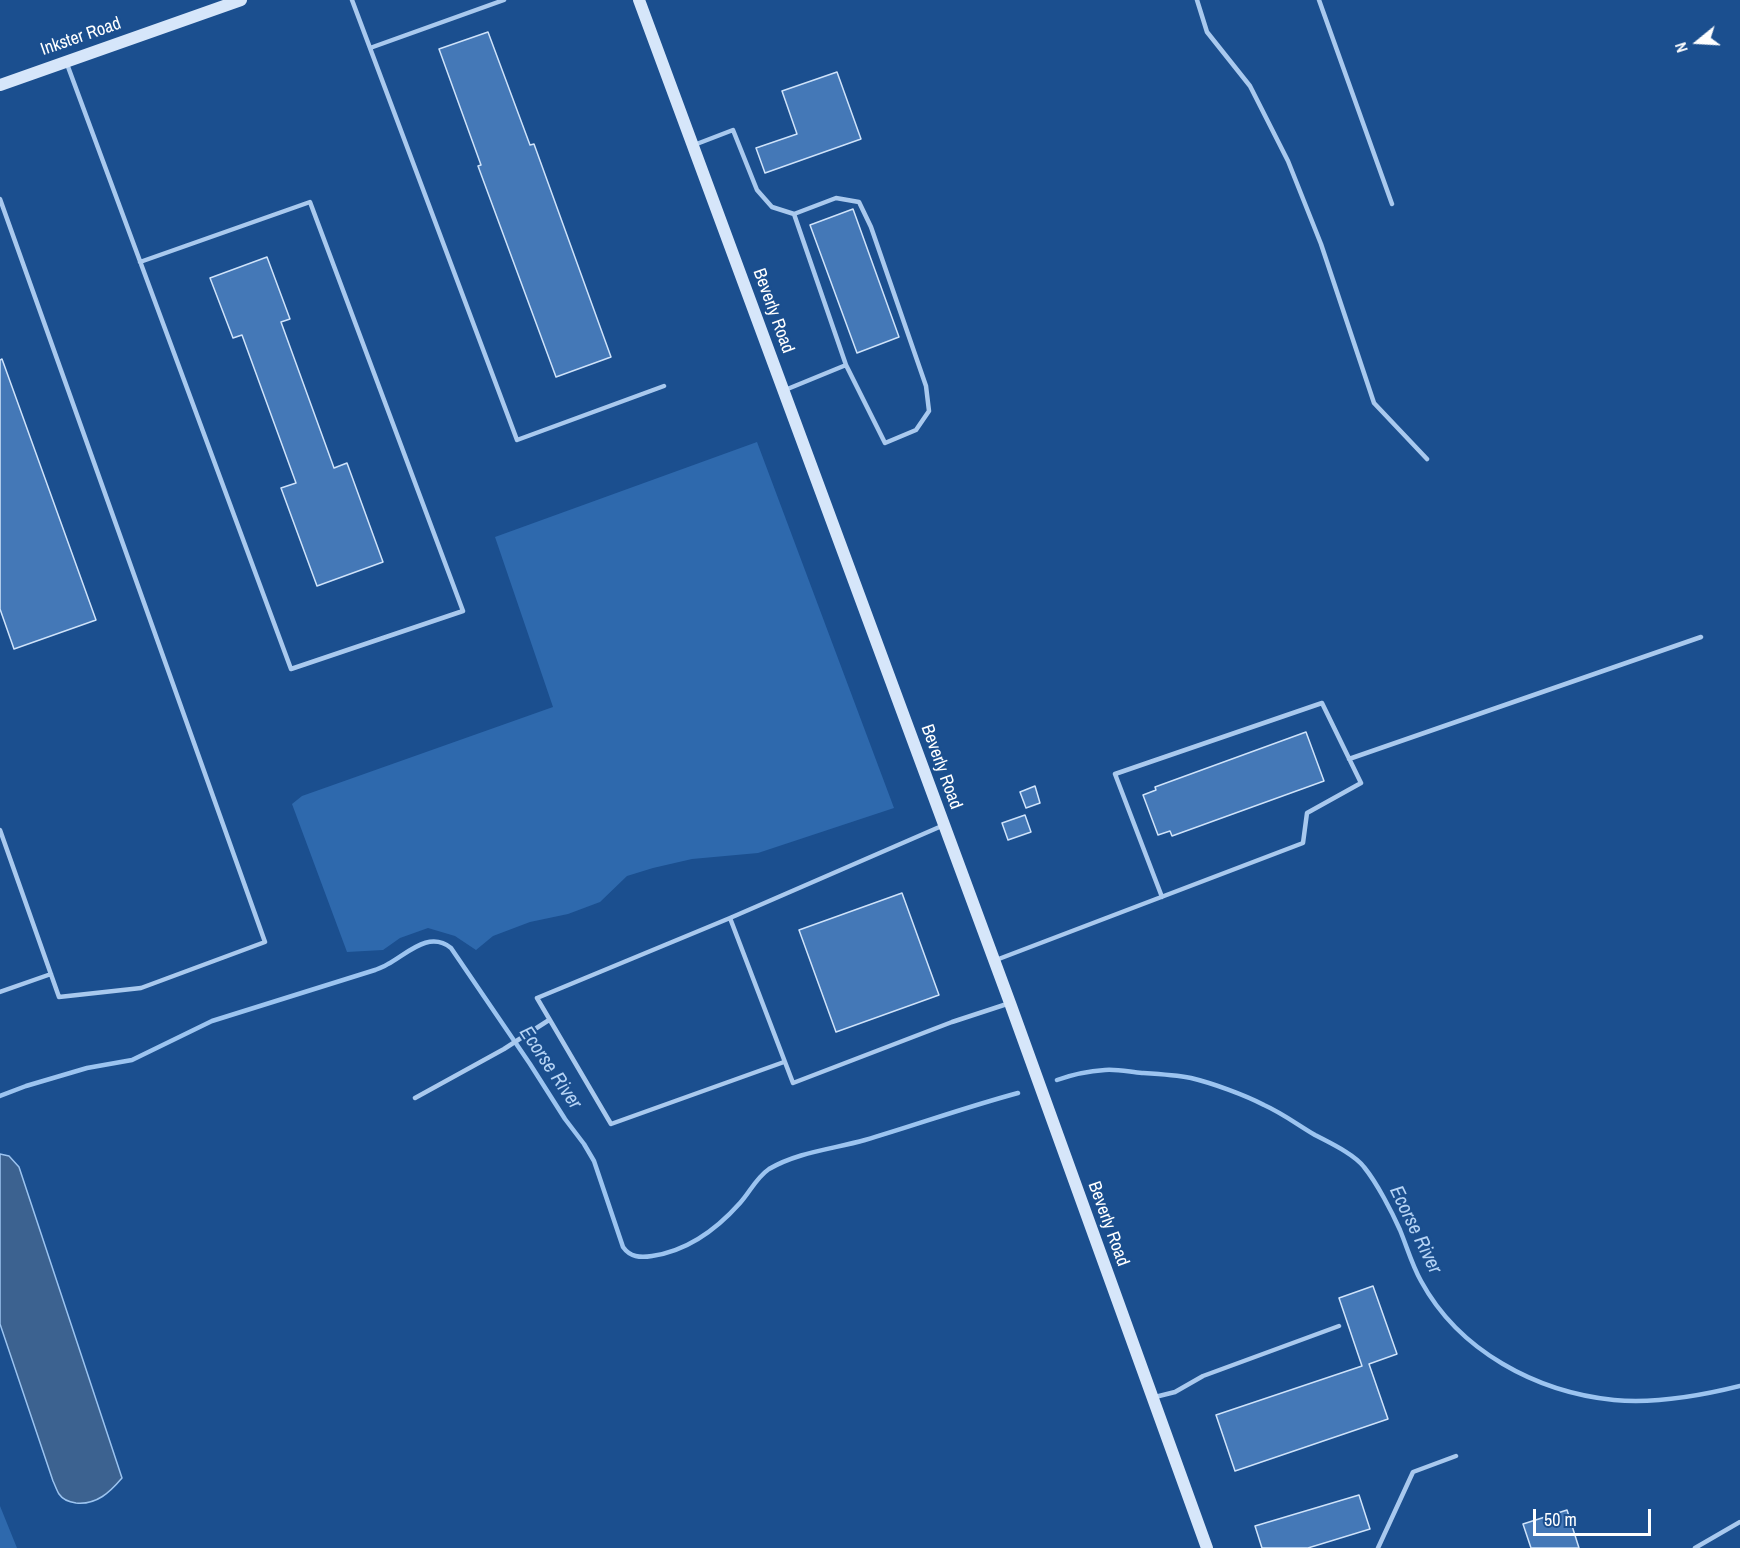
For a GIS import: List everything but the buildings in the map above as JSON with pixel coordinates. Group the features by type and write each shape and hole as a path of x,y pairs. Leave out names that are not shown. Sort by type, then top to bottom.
{"street":[{"name":"Inkster Road","path":"0,85 241,0"},
{"name":"Beverly Road","path":"639,0 1010,1004 1207,1548"}],"lane":[{"path":"352,0 517,440 664,386"},
{"path":"370,48 504,0"},
{"path":"1197,0 1207,32 1250,86 1288,160 1321,244 1374,403 1427,459"},
{"path":"1318,0 1392,204"},
{"path":"66,61 140,262 291,669 463,611 310,202 140,262"},
{"path":"693,146 733,130 757,190 772,207 794,214 836,198 859,201 871,227 926,386 929,411 916,430 885,442 846,364 794,214"},
{"path":"0,199 265,942 141,988 59,997 0,830"},
{"path":"783,391 846,364"},
{"path":"1349,759 1701,637"},
{"path":"994,961 1162,897 1303,843 1307,813 1360,783 1322,703 1115,774 1162,897"},
{"path":"784,1062 611,1124 537,998 730,918 944,825"},
{"path":"730,918 793,1083 952,1022 1010,1004"},
{"path":"0,992 51,974"},
{"path":"415,1098 504,1049 549,1020"},
{"path":"1152,1398 1175,1392 1203,1377 1339,1326"},
{"path":"1378,1548 1413,1472 1456,1456"},
{"path":"1695,1548 1740,1522"}],"shaded area":[{"path":"757,442 894,808 758,853 692,859 627,876 600,902 568,914 530,922 493,936 476,950 455,936 428,928 400,938 383,950 347,952 292,804 302,796 553,707 495,537"},
{"path":"0,1154 9,1156 19,1167 122,1478 108,1493 90,1502 71,1502 58,1493 0,1324"},
{"path":"0,1506 17,1548 0,1548"}],"waterway":[{"name":"Ecorse River","path":"0,1096 87,1068 132,1060 212,1021 375,970 418,945 443,943 451,948 584,1144 594,1161 623,1247 632,1255 643,1257 665,1253 700,1238 731,1213 764,1173 780,1163 865,1140 1018,1093"},
{"name":"Ecorse River","path":"1057,1080 1093,1071 1110,1070 1191,1078 1256,1101 1348,1153 1364,1167 1389,1206 1418,1275 1437,1306 1456,1328 1478,1347 1502,1364 1529,1377 1556,1388 1585,1395 1630,1401 1677,1398 1740,1386"}]}
